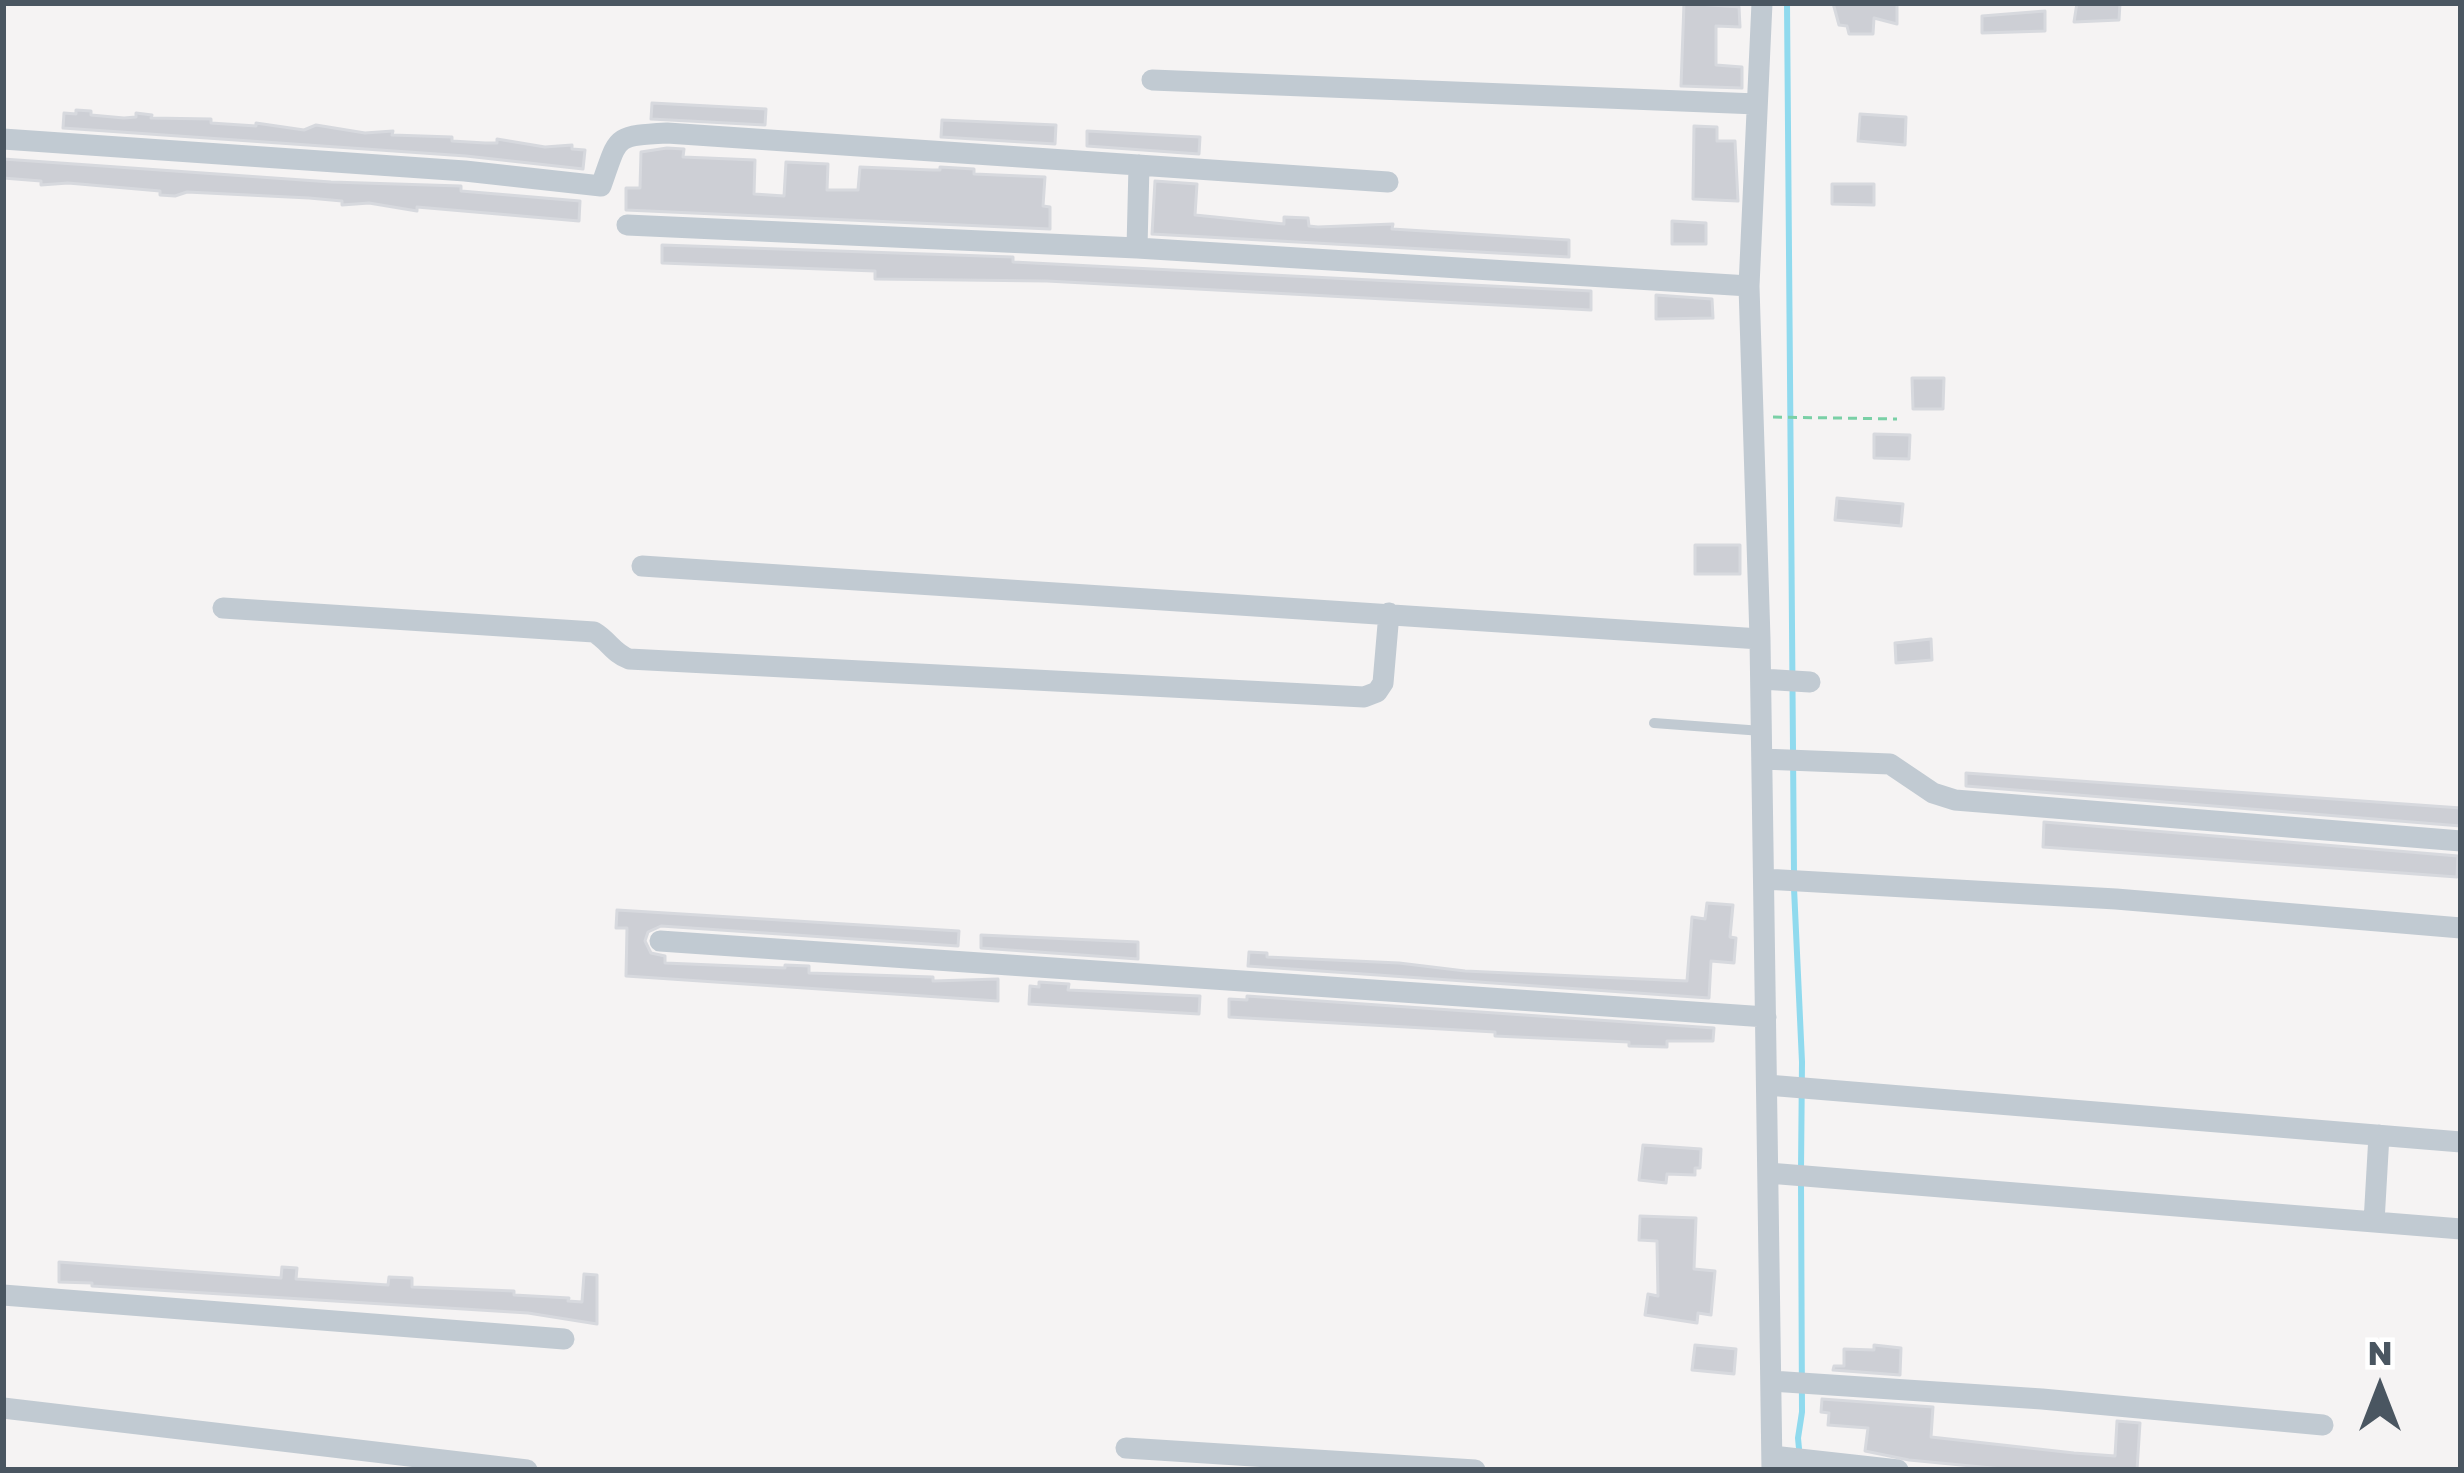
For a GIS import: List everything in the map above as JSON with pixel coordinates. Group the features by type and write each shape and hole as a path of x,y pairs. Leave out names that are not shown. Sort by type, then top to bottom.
{"street":[{"path":"1762,3 1749,286 1760,639 1770,680 1762,731 1771,759 1766,1017 1778,1085 1775,1461 1817,1460 1898,1470"},
{"path":"1152,80 1757,104"},
{"path":"3,139 465,171 601,186 617,142 626,135 667,133 1388,182"},
{"path":"1137,248 1139,165"},
{"path":"627,225 1137,248 1749,286"},
{"path":"642,566 1760,639"},
{"path":"223,608 594,632 605,638 615,654 629,659 1364,698 1383,683 1389,614"},
{"path":"1770,680 1808,682"},
{"path":"1771,759 1890,764 1933,793 1955,800 2461,841"},
{"path":"1772,879 2116,899 2461,928"},
{"path":"660,941 1766,1017"},
{"path":"1778,1085 2461,1142"},
{"path":"2374,1222 2379,1135"},
{"path":"1778,1174 2461,1229"},
{"path":"3,1295 564,1339"},
{"path":"1776,1381 2323,1424"},
{"path":"3,1408 527,1470"},
{"path":"1126,1448 1475,1470"}],"lane":[{"path":"1654,723 1762,731"}],"path":[{"path":"1766,417 1897,419"}],"building":[{"path":"1684,3 1739,7 1740,27 1716,26 1716,65 1742,67 1742,88 1681,86"},
{"path":"1833,3 1897,3 1897,24 1874,18 1873,34 1849,34 1847,26 1839,25"},
{"path":"2077,3 2120,3 2119,20 2074,22"},
{"path":"2045,11 2045,31 1982,33 1982,16"},
{"path":"652,103 766,109 765,125 651,119"},
{"path":"76,110 124,118 136,117 136,113 304,130 316,125 365,133 452,137 452,141 572,145 572,149 585,150 583,169 466,156 63,128 64,113 76,114"},
{"path":"1860,114 1906,117 1905,145 1858,141"},
{"path":"942,120 1056,125 1055,144 941,137"},
{"path":"1694,126 1717,127 1717,141 1735,141 1738,201 1693,199"},
{"path":"1087,131 1200,137 1199,154 1087,146"},
{"path":"684,149 683,157 755,160 754,194 784,196 786,162 828,164 827,190 858,190 860,167 940,167 974,169 974,174 1045,177 1043,206 1050,207 1050,229 626,210 626,188 640,188 641,152"},
{"path":"3,159 331,182 461,186 461,191 580,201 579,221 417,207 417,211 369,203 342,205 342,201 309,198 187,192 175,196 68,183 41,185 41,181 3,178"},
{"path":"1155,181 1197,184 1195,215 1284,224 1284,217 1308,218 1309,226 1318,227 1393,224 1392,229 1569,240 1569,257 1152,234"},
{"path":"1832,184 1874,184 1874,205 1832,204"},
{"path":"1672,221 1706,223 1706,244 1672,244"},
{"path":"662,245 1013,257 1013,262 1591,291 1591,310 1047,281 875,279 875,271 662,263"},
{"path":"1656,295 1712,299 1713,318 1656,319"},
{"path":"1912,378 1944,378 1943,409 1913,409"},
{"path":"1874,434 1910,435 1909,459 1874,458"},
{"path":"1837,498 1903,504 1901,526 1835,520"},
{"path":"1695,545 1740,545 1740,574 1695,574"},
{"path":"1931,639 1932,660 1896,663 1895,643"},
{"path":"1966,773 2461,808 2461,826 1966,786"},
{"path":"2044,822 2458,856 2457,877 2043,847"},
{"path":"1707,903 1733,905 1730,937 1736,938 1734,963 1711,961 1709,998 1248,966 1249,952 1465,971 1687,981 1692,917 1705,919"},
{"path":"617,910 959,931 958,946 661,926 648,932 645,941 651,953 665,956 665,963 809,966 809,973 933,977 933,981 998,979 998,1001 626,976 627,928 616,928"},
{"path":"981,935 1138,942 1138,959 981,948"},
{"path":"1039,982 1069,984 1068,990 1200,996 1199,1014 1029,1004 1030,986 1039,987"},
{"path":"1247,996 1714,1028 1713,1041 1629,1046 1629,1042 1495,1036 1495,1032 1229,1017 1229,999 1247,1000"},
{"path":"1643,1145 1701,1149 1700,1168 1695,1168 1695,1175 1667,1174 1666,1183 1639,1180"},
{"path":"1640,1216 1696,1218 1694,1269 1715,1271 1711,1315 1698,1313 1697,1323 1645,1315 1648,1294 1658,1296 1657,1241 1639,1240"},
{"path":"59,1262 281,1278 282,1267 297,1268 296,1279 388,1285 389,1277 412,1278 412,1287 514,1291 514,1295 582,1302 584,1274 597,1275 597,1324 528,1313 92,1286 59,1282"},
{"path":"1695,1345 1736,1349 1734,1374 1692,1370"},
{"path":"1874,1345 1901,1348 1900,1375 1833,1370 1844,1366 1844,1349 1874,1350"},
{"path":"1822,1399 1933,1407 1931,1437 2074,1453 2115,1456 2117,1421 2140,1423 2137,1470 2013,1470 1865,1451 1868,1428 1828,1425 1829,1413 1821,1412"}],"waterway":[{"path":"1787,3 1794,875"},
{"path":"1794,888 1802,1062 1801,1169"},
{"path":"1801,1182 1801,1470"}]}
